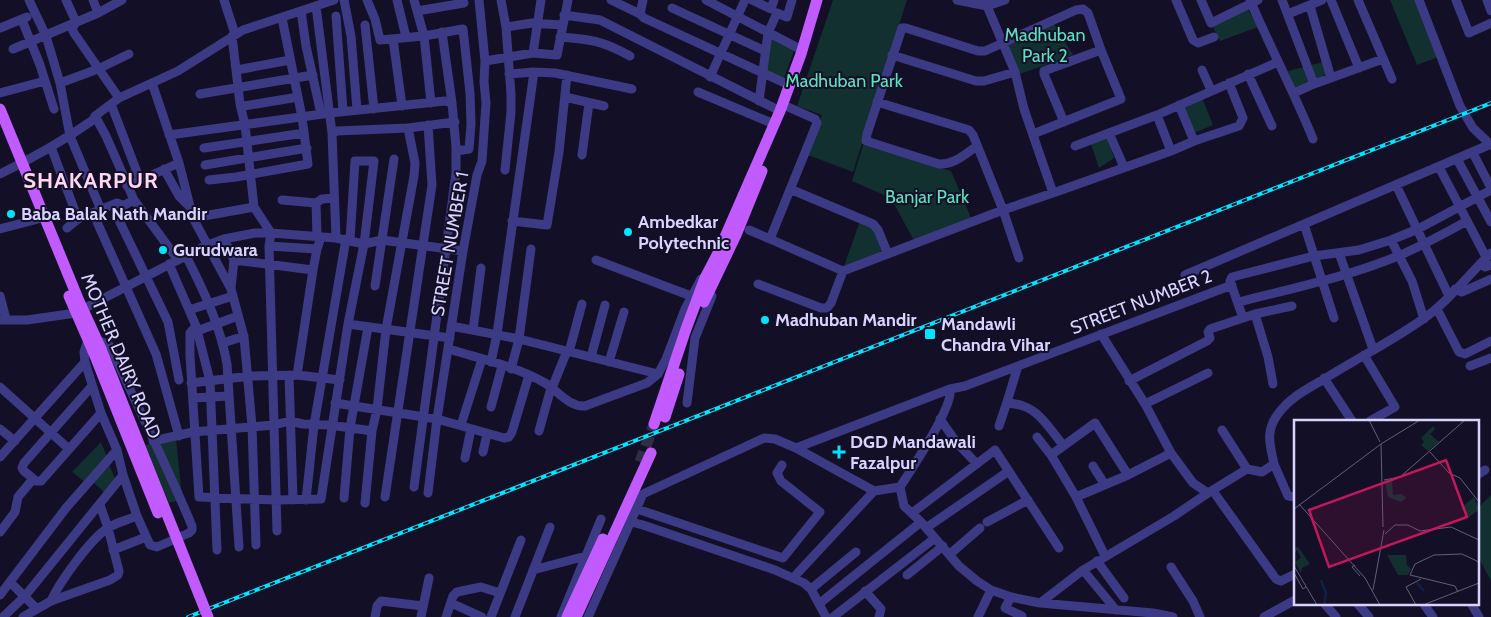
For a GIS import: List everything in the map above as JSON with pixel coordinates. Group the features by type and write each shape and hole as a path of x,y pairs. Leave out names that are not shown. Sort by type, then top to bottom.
{"main road":[{"path":"654,424 705,278 736,235 784,109 817,0"},
{"path":"793,80 807,58 824,0"},
{"name":"MOTHER DAIRY ROAD","path":"0,109 38,219 95,345 208,617"},
{"path":"665,417 693,328 719,269 722,254 774,124 784,109"},
{"name":"MOTHER DAIRY ROAD","path":"0,125 19,165 79,311"},
{"name":"MOTHER DAIRY ROAD","path":"95,345 200,617"},
{"path":"576,617 652,453"},
{"path":"567,617 640,462"}],"street":[{"path":"29,0 46,36 60,83 70,136 126,287 156,354 179,436"},
{"path":"66,0 76,22"},
{"path":"93,0 98,13"},
{"path":"13,49 98,13 122,0"},
{"path":"224,0 234,35 238,88 245,125 254,207 271,232 269,246 276,531"},
{"path":"0,174 70,136 115,101 178,71 234,35 262,23 334,0"},
{"path":"344,0 351,36 357,110"},
{"path":"368,0 379,38 382,40 424,36 463,29 471,124 469,149 456,151"},
{"path":"397,0 406,37"},
{"path":"414,0 424,36 431,102"},
{"name":"STREET NUMBER 1","path":"428,493 437,419 463,251 477,175 482,161 486,103 485,61 479,0"},
{"path":"501,0 506,27 511,112 505,170"},
{"path":"533,53 541,0"},
{"path":"485,61 533,53 557,54 568,0"},
{"path":"612,0 641,8 644,18 776,80 793,80"},
{"path":"706,0 802,50"},
{"path":"710,77 745,0"},
{"path":"752,0 771,9 774,0"},
{"path":"759,101 768,33 777,13 787,16 792,0"},
{"path":"957,0 986,3 1005,0"},
{"path":"1176,0 1193,40 1198,43 1214,37"},
{"path":"1201,0 1211,23 1253,1 1313,139"},
{"path":"1282,0 1314,84"},
{"path":"1288,14 1322,0"},
{"path":"1332,0 1359,68"},
{"path":"1358,0 1392,79"},
{"path":"1185,275 1491,144 1473,128 1460,106 1419,0"},
{"path":"1456,0 1469,33 1491,23"},
{"path":"1487,0 1491,11"},
{"path":"417,11 464,3"},
{"path":"986,3 1015,72 1024,109 1053,193"},
{"path":"316,6 326,113"},
{"path":"1310,6 1330,78"},
{"path":"672,8 766,51"},
{"path":"977,146 954,161 939,164 866,142 877,102 902,28 978,52 1076,10 1083,9 1088,13 1121,99 1033,134"},
{"path":"301,11 306,46 313,75 332,133 334,198 344,239"},
{"path":"0,28 34,14"},
{"path":"564,15 600,20 759,101 817,120 770,239"},
{"path":"336,16 343,111"},
{"path":"209,180 307,165 309,162 282,18"},
{"path":"22,20 32,42 54,109"},
{"path":"76,22 72,30 98,69 115,101 140,180"},
{"path":"506,27 538,23 562,25"},
{"path":"365,25 374,109"},
{"path":"414,487 456,173 455,122 442,32"},
{"path":"560,37 598,41 630,56"},
{"path":"394,39 402,106"},
{"path":"1064,122 1044,71 1101,50"},
{"path":"60,83 98,69 129,54"},
{"path":"892,55 976,81 984,81 1015,72"},
{"path":"1294,93 1383,59"},
{"path":"237,70 290,60"},
{"path":"1075,146 1157,115 1278,62"},
{"path":"1202,70 1211,90"},
{"path":"509,74 534,72 568,75 632,89"},
{"path":"461,425 497,334 534,72"},
{"path":"1248,74 1272,126"},
{"path":"200,94 313,75"},
{"path":"512,221 547,225 559,152 568,75"},
{"path":"0,93 45,81"},
{"path":"152,83 179,163 193,218 232,292 244,336 252,426 256,545"},
{"path":"749,230 843,271 1003,210 1240,126 1243,118 1229,83"},
{"path":"698,92 774,124"},
{"path":"240,104 244,106 298,96"},
{"path":"565,98 604,106"},
{"path":"169,135 343,111 431,102 448,101 452,103"},
{"path":"877,102 964,127 973,135 1003,210 1019,258"},
{"path":"582,155 589,103"},
{"path":"1179,105 1194,141"},
{"path":"1157,115 1171,151"},
{"path":"95,116 106,136 134,200 182,258 209,303 217,323 223,343 229,379 228,396 232,428 239,547"},
{"path":"332,133 408,128 455,122"},
{"path":"385,497 432,175 428,125"},
{"path":"365,503 372,431 377,408 386,329 403,244 415,163 408,128"},
{"path":"204,148 304,133"},
{"path":"1109,133 1124,167"},
{"path":"51,147 78,219"},
{"path":"205,165 307,148"},
{"path":"1472,153 1491,189"},
{"path":"374,286 394,159"},
{"path":"1457,159 1491,222"},
{"path":"238,316 196,329 192,328 190,333 198,496 200,498 276,500 293,500 306,500 318,500 323,496 335,403 364,244 374,161 355,160 314,425 306,500"},
{"path":"128,186 179,163"},
{"path":"1294,497 1288,496 1274,464 1268,438 1269,428 1277,414 1288,402 1324,378 1395,338 1424,319 1438,308 1455,289 1487,260 1439,167"},
{"path":"164,169 179,196 189,206"},
{"path":"1396,185 1449,296"},
{"path":"790,189 873,224 878,230 888,254"},
{"name":"STREET NUMBER 2","path":"796,448 1232,285 1230,281 1232,277 1314,256 1359,250 1390,240 1418,229 1491,189"},
{"path":"282,200 316,203 322,199 334,198"},
{"path":"134,200 122,205 117,209 116,214 168,322 179,380"},
{"path":"68,228 78,219 117,203 122,205"},
{"path":"293,500 290,421 293,375 319,237 316,203"},
{"path":"193,218 254,207"},
{"path":"0,229 38,219"},
{"path":"1239,302 1322,282 1399,256 1467,221"},
{"path":"1304,224 1334,318"},
{"path":"0,296 3,319 27,320 79,311 208,245 224,239 255,233 271,232 344,239 364,244 382,240 463,251"},
{"path":"224,239 234,260 232,292"},
{"path":"1390,240 1412,281 1424,319"},
{"path":"269,246 317,249"},
{"path":"491,407 519,339 531,249"},
{"path":"1339,253 1373,349"},
{"path":"234,260 313,270"},
{"path":"596,260 692,296"},
{"path":"170,264 196,329 210,380 217,550"},
{"path":"473,330 481,268"},
{"path":"687,403 695,338 716,286 719,269"},
{"path":"758,284 821,308 827,308 831,304 843,271"},
{"path":"449,348 529,375 552,388 571,403 585,406 647,383 658,374 699,281 705,278"},
{"path":"1455,289 1462,292 1491,279"},
{"path":"1232,285 1243,318"},
{"path":"189,310 232,292"},
{"path":"539,431 552,388 568,352 582,304"},
{"path":"591,357 605,305"},
{"path":"1129,381 1207,341 1210,338 1208,332 1210,329 1255,314 1292,306"},
{"path":"1438,308 1462,354 1466,354 1491,341"},
{"path":"609,362 624,312"},
{"path":"1255,314 1268,357 1273,384"},
{"path":"348,324 450,338"},
{"path":"451,326 519,339 658,374"},
{"path":"344,498 350,428 368,327"},
{"path":"1101,334 1145,404 1171,453 1193,483 1211,492 1276,579 1281,581 1294,574"},
{"path":"223,343 244,336"},
{"path":"95,345 109,345 112,348 153,441 169,471 192,526 192,530 189,533 156,548 150,545 137,516 123,475 117,450 92,386 84,352 95,345"},
{"path":"1364,355 1395,407 1372,420"},
{"path":"1470,366 1491,358"},
{"path":"0,457 85,362"},
{"path":"999,426 1018,366"},
{"path":"1145,404 1208,373"},
{"path":"191,383 273,375 340,380"},
{"path":"335,403 377,408 423,418 437,419 504,438 508,437 512,432 529,375"},
{"path":"1324,378 1351,420"},
{"path":"0,386 68,449"},
{"path":"92,386 24,464 22,468 24,471 33,479 41,481 101,413"},
{"path":"950,389 951,394 940,419 926,446 900,487 904,506 942,546 977,581 991,590 1040,603 1153,612 1173,617"},
{"path":"193,398 228,396"},
{"path":"1007,402 1024,406 1034,412 1063,445"},
{"path":"940,419 957,443 977,464"},
{"path":"153,441 194,432 274,425 290,421 372,431"},
{"path":"1051,455 1095,423 1128,475"},
{"path":"0,429 15,441"},
{"path":"465,458 471,429"},
{"path":"1222,430 1247,469"},
{"path":"484,452 487,434"},
{"path":"1037,437 1051,455 1076,498 1101,559 1124,598"},
{"path":"588,617 634,523 643,494 764,438 775,439 796,448 874,491"},
{"path":"0,596 66,508 117,450"},
{"path":"912,513 996,450 1059,548"},
{"path":"1076,498 1171,453"},
{"path":"1040,603 1083,570 1174,516 1247,469 1262,472 1274,464"},
{"path":"637,509 783,558 820,512 781,481 777,473 782,465"},
{"path":"1093,466 1105,485"},
{"path":"820,603 924,525 1009,471"},
{"path":"3,617 25,596 123,475"},
{"path":"0,532 15,512 18,497 33,479"},
{"path":"793,578 874,491 900,487"},
{"path":"950,554 983,525 1028,500"},
{"path":"22,617 51,601 117,577 119,570 100,505"},
{"path":"51,601 59,584 101,534 108,528 137,516"},
{"path":"561,617 601,518"},
{"path":"634,523 642,529 717,553 774,575 781,574 804,583 811,589 826,617"},
{"path":"515,617 550,527"},
{"path":"114,550 146,537"},
{"path":"832,617 935,538"},
{"path":"717,553 722,539"},
{"path":"491,617 521,540"},
{"path":"907,575 942,546"},
{"path":"811,589 856,552"},
{"path":"533,570 586,556"},
{"path":"1171,567 1193,601 1200,617"},
{"path":"1083,570 1116,610"},
{"path":"421,617 428,578"},
{"path":"10,582 36,608"},
{"path":"446,617 457,592 481,587 500,593"},
{"path":"978,617 991,590"},
{"path":"866,591 881,610 879,617"},
{"path":"1011,596 1005,608 1021,617"},
{"path":"452,600 482,617"},
{"path":"375,617 380,601 423,606"},
{"path":"1264,617 1294,601"},
{"path":"1325,604 1336,617"},
{"path":"1358,604 1370,617"},
{"path":"1423,604 1433,617"},
{"path":"1472,604 1479,617"}],"green space":[{"name":"Madhuban Park","path":"833,0 907,0 853,172 808,155 822,115 797,106"},
{"path":"1390,0 1415,0 1438,57 1417,65"},
{"path":"1248,9 1258,27 1220,41 1212,25"},
{"name":"Madhuban Park 2","path":"1053,22 1073,55 1017,75 1006,42"},
{"path":"770,35 795,48 783,81 764,72"},
{"path":"1331,60 1333,71 1295,89 1288,71"},
{"path":"1201,95 1213,125 1192,134 1180,105"},
{"path":"1107,137 1114,158 1099,168 1091,144"},
{"name":"Banjar Park","path":"863,145 951,171 972,220 914,241 891,198 852,181"},
{"path":"860,221 872,225 885,253 843,269"},
{"path":"176,438 182,499 169,503 145,445"},
{"path":"101,442 108,459 86,483 72,472"},
{"path":"108,462 116,481 106,494 93,482"},
{"path":"1491,495 1491,581 1478,557 1478,508"}],"tunnel":[{"path":"640,462 654,424"}],"railway":[{"path":"188,617 1491,103"}],"place":[{"name":"Baba Balak Nath Mandir","path":"11,214"},
{"name":"Ambedkar Polytechnic","path":"628,232"},
{"name":"Gurudwara","path":"163,250"},
{"name":"Madhuban Mandir","path":"765,320"},
{"name":"Mandawli Chandra Vihar","path":"930,334"},
{"name":"DGD Mandawali Fazalpur","path":"839,452"}],"district":[{"name":"SHAKARPUR","path":"91,180"}]}
